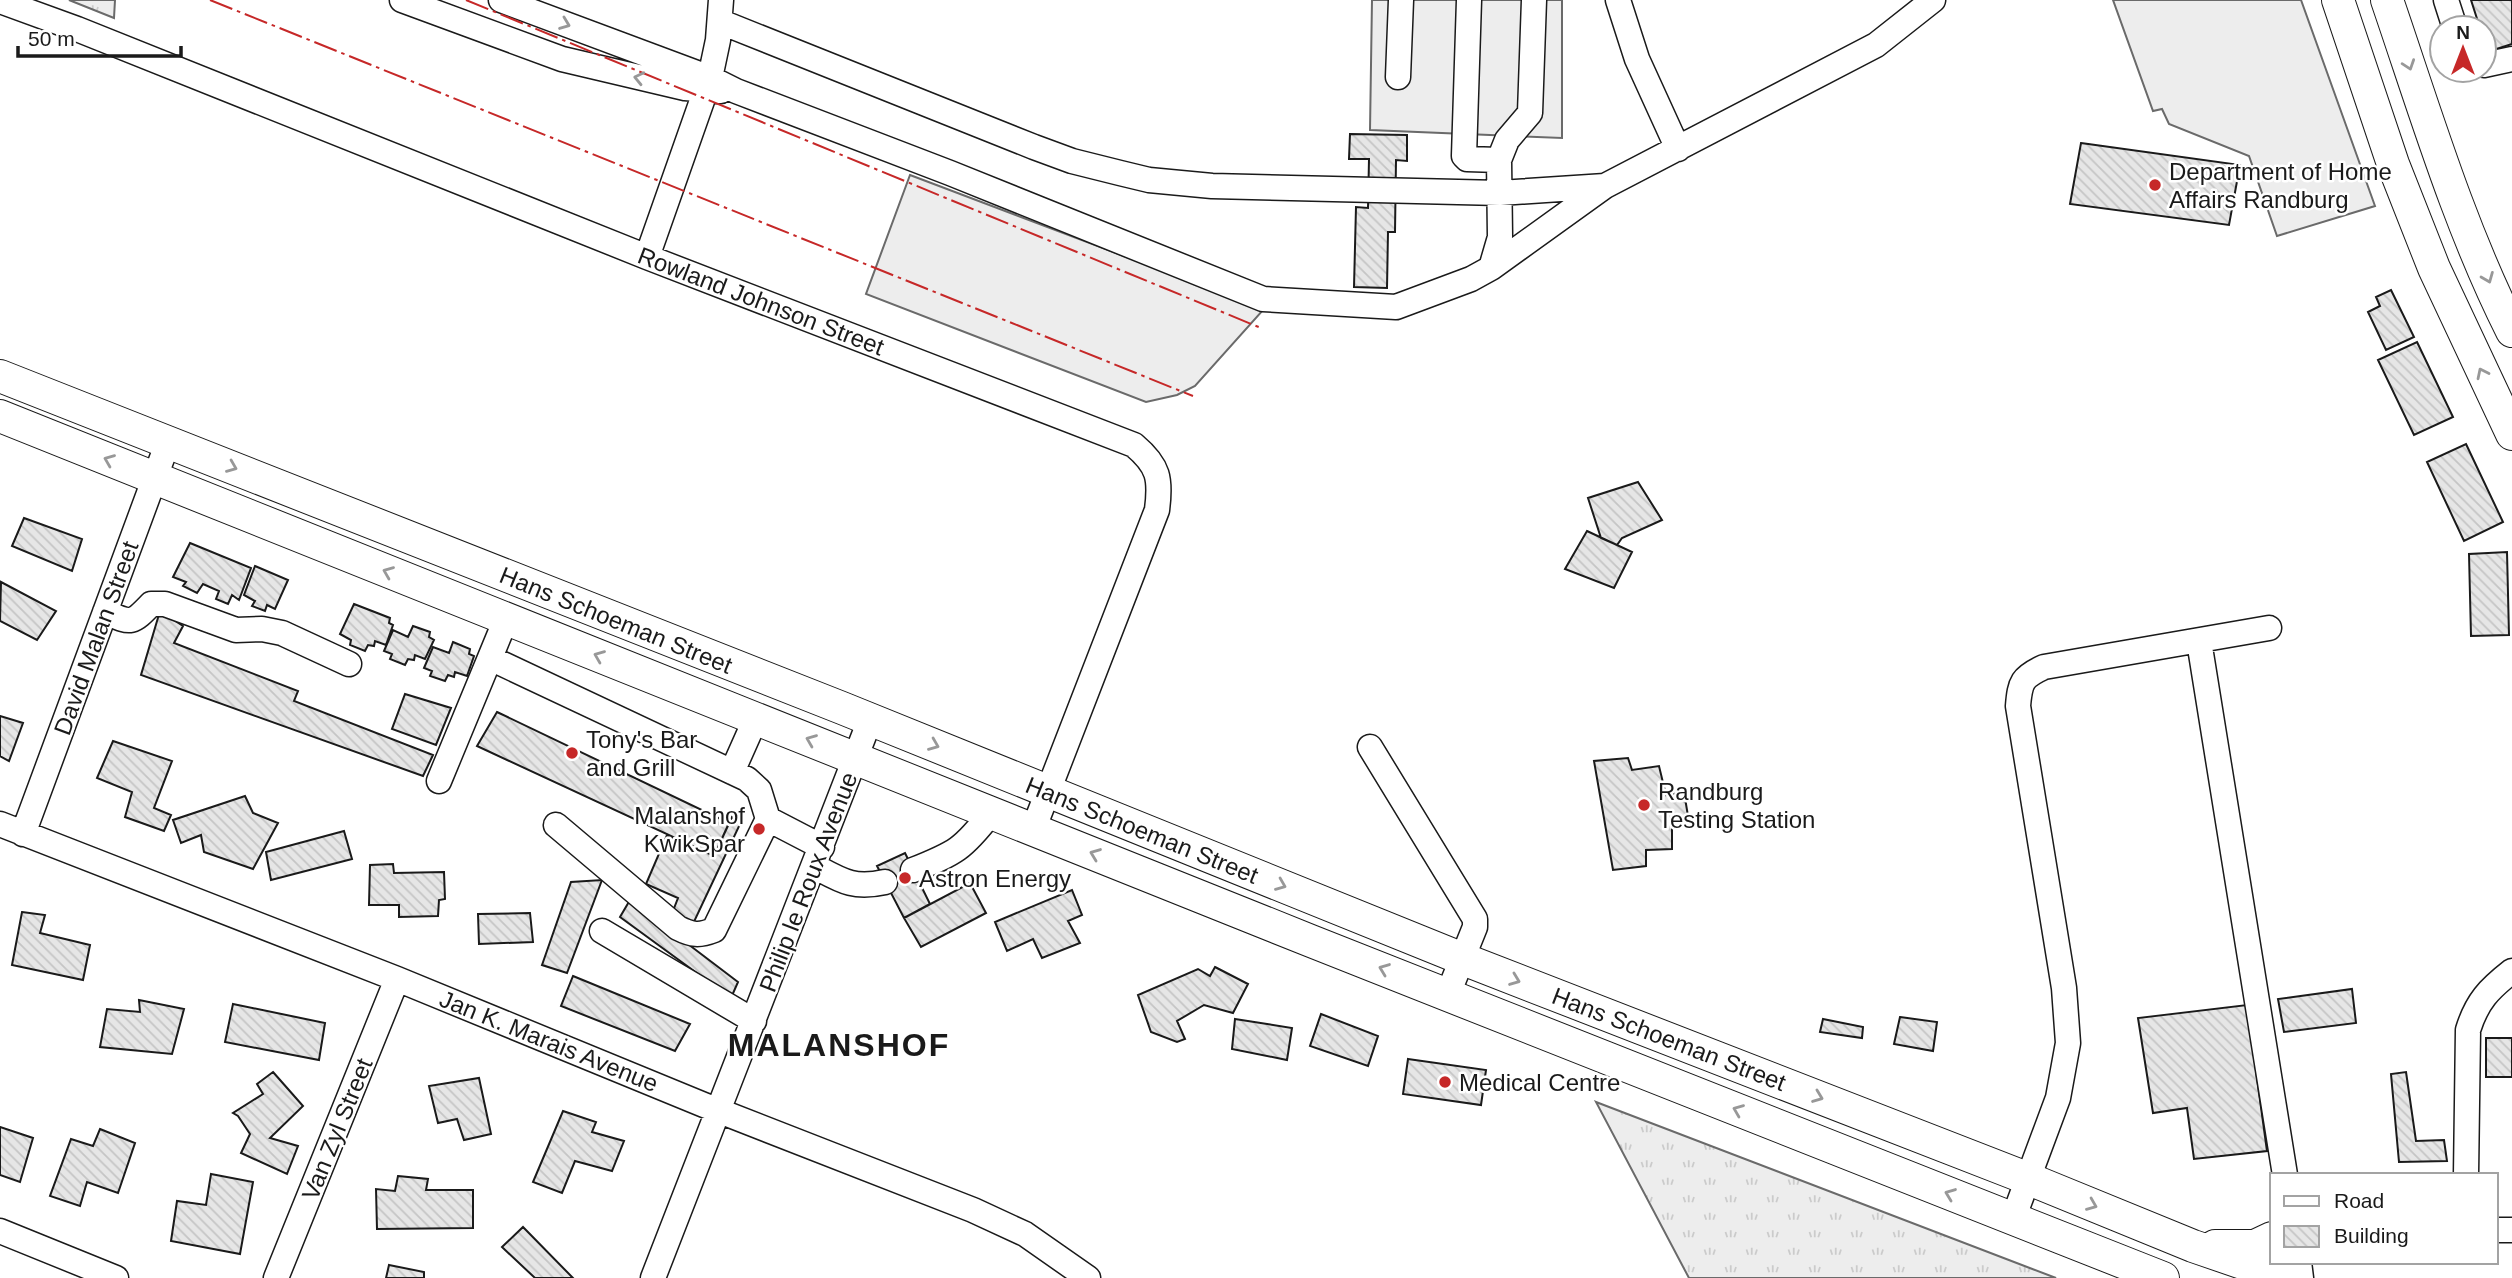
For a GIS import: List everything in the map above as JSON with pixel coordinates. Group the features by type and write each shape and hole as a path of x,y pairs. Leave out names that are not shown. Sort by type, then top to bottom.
{"main road":[{"path":"2338,0 2393,164 2434,268 2512,434"},
{"path":"2387,0 2460,209 2495,297 2512,331"},
{"name":"Hans Schoeman Street","path":"0,376 870,720 1463,959 2029,1179 2193,1246 2286,1278"},
{"name":"Hans Schoeman Street","path":"0,416 1033,830 2163,1278"},
{"path":"2193,1246 2246,1247 2270,1239"}],"street":[{"path":"402,0 589,66 736,91 950,173 1263,299 1396,307 1471,279 1491,268 1605,186 1876,45 1930,1"},
{"path":"501,0 708,85"},
{"path":"1398,77 1401,0"},
{"path":"1469,0 1464,156 1467,159 1499,160"},
{"path":"1491,268 1500,237 1499,160 1507,140 1530,113 1534,0"},
{"path":"1618,0 1637,58 1678,149"},
{"name":"Rowland Johnson Street","path":"0,1 77,29 647,257 1134,445 1155,467 1160,486 1157,510 1033,830"},
{"path":"647,257 708,85 721,11 1034,147 1072,161 1130,176 1212,186 1500,193 1605,186"},
{"path":"522,44 534,12"},
{"name":"David Malan Street","path":"23,834 168,442"},
{"path":"105,612 128,622 136,620 151,604 165,604 236,630 262,629 282,633 349,664"},
{"path":"439,781 506,619"},
{"path":"2013,1219 2058,1098 2068,1043 2064,988 2018,706 2019,687 2028,675 2044,667 2269,628"},
{"path":"2199,641 2285,1173"},
{"path":"490,658 747,779 759,790 768,820 818,856 845,883 869,886 886,882"},
{"path":"732,772 756,718"},
{"name":"Philip le Roux Avenue","path":"653,1278 870,720"},
{"path":"1370,747 1471,911 1475,927 1448,994"},
{"path":"913,870 956,851 975,834 991,813"},
{"path":"556,825 678,928 690,934 701,935 713,930 768,820"},
{"name":"Jan K. Marais Avenue","path":"0,824 397,979 1004,1224 1026,1234 1088,1278"},
{"path":"602,931 754,1021"},
{"path":"2466,1173 2468,1030 2473,1011 2489,989 2512,971"},
{"name":"Van Zyl Street","path":"276,1278 397,979"},
{"path":"0,1231 116,1278"}],"green space":[{"path":"69,0 115,0 114,18"},
{"path":"1596,1102 2056,1278 1689,1278"}],"shaded area":[{"path":"1372,0 1562,0 1562,138 1370,130"},
{"path":"2113,0 2301,0 2375,206 2277,236 2249,156 2169,124 2162,109 2153,111"},
{"path":"910,175 1264,309 1195,386 1177,395 1146,402 866,294"}],"building":[{"path":"2471,0 2512,0 2512,44 2498,48 2498,14 2476,14"},
{"path":"1350,134 1407,135 1407,161 1396,160 1395,232 1388,232 1387,288 1354,287 1356,207 1368,208 1369,159 1349,159"},
{"name":"Department of Home Affairs Randburg","path":"2081,143 2240,165 2229,225 2070,204"},
{"path":"2391,290 2414,337 2386,350 2368,312 2380,306 2376,297"},
{"path":"2417,342 2453,417 2414,435 2378,360"},
{"path":"2466,444 2503,522 2464,541 2427,462"},
{"path":"1638,482 1662,520 1622,538 1617,545 1601,538 1588,498"},
{"path":"24,518 82,539 72,571 12,546"},
{"path":"1587,531 1632,552 1614,588 1565,569"},
{"path":"190,543 251,568 239,600 232,595 228,604 216,599 219,591 203,584 197,593 183,586 186,582 173,577"},
{"path":"2507,552 2509,635 2471,636 2469,554"},
{"path":"255,566 288,580 275,609 267,605 265,611 252,606 255,601 244,595"},
{"path":"1,582 56,611 37,640 0,621"},
{"path":"354,604 390,618 389,623 393,625 386,645 375,641 374,646 368,645 365,651 350,645 351,640 340,634"},
{"path":"160,611 183,626 174,643 298,691 294,701 433,755 423,776 141,675"},
{"path":"413,626 430,632 429,637 434,640 425,659 415,655 414,660 408,659 405,665 390,659 392,654 384,651 393,630 408,637"},
{"path":"453,642 470,649 469,654 474,656 467,676 455,672 454,677 448,675 445,681 430,676 432,671 424,668 433,647 449,653"},
{"path":"405,694 451,708 436,745 392,729"},
{"path":"497,712 729,823 714,856 477,746"},
{"path":"0,716 23,723 9,761 0,756"},
{"path":"113,741 172,761 154,808 171,815 164,831 125,817 132,792 97,778"},
{"name":"Randburg Testing Station","path":"1628,758 1632,770 1659,766 1666,795 1684,792 1688,816 1672,821 1672,849 1646,850 1646,866 1613,870 1594,761"},
{"path":"245,796 253,813 278,823 253,869 204,852 201,835 181,843 173,820"},
{"path":"732,817 741,822 692,926 671,916 678,898 646,884 667,835 714,856"},
{"path":"344,831 352,859 271,880 266,852"},
{"path":"905,853 930,904 904,918 877,866"},
{"path":"393,864 394,873 444,872 445,899 439,900 438,916 399,917 399,905 369,905 370,865"},
{"path":"602,880 567,973 542,965 571,882"},
{"path":"970,883 986,913 921,947 904,918"},
{"path":"1072,890 1082,915 1068,921 1080,943 1042,958 1033,939 1007,951 995,922"},
{"path":"630,900 738,982 731,998 620,917"},
{"path":"22,912 45,915 40,933 90,945 83,980 12,965"},
{"path":"530,913 533,942 479,944 478,914"},
{"path":"1215,967 1248,984 1233,1013 1204,1005 1177,1021 1185,1039 1177,1042 1151,1032 1138,995 1198,969 1210,976"},
{"path":"573,976 690,1024 675,1051 561,1006"},
{"path":"2352,989 2356,1023 2284,1032 2278,999"},
{"path":"139,1000 184,1009 172,1054 100,1047 107,1009 140,1012"},
{"path":"233,1004 325,1023 319,1060 225,1042"},
{"path":"2247,1005 2267,1151 2194,1159 2187,1108 2153,1113 2138,1018"},
{"path":"1321,1014 1378,1036 1368,1066 1310,1046"},
{"path":"1900,1017 1937,1022 1933,1051 1894,1044"},
{"path":"1235,1019 1292,1028 1287,1060 1232,1049"},
{"path":"1823,1019 1863,1027 1862,1038 1820,1032"},
{"path":"2486,1038 2512,1038 2512,1077 2486,1077"},
{"name":"Medical Centre","path":"1408,1059 1486,1070 1481,1105 1403,1094"},
{"path":"273,1072 303,1106 270,1138 298,1146 287,1174 241,1153 250,1134 233,1113 263,1094 257,1084"},
{"path":"2406,1072 2416,1141 2444,1140 2447,1161 2399,1162 2391,1074"},
{"path":"479,1078 491,1134 464,1140 457,1119 438,1123 429,1086"},
{"path":"563,1111 596,1122 592,1132 624,1141 612,1171 575,1161 562,1193 533,1182"},
{"path":"0,1127 33,1138 20,1182 0,1175"},
{"path":"100,1129 135,1143 118,1193 87,1182 80,1206 50,1196 71,1139 93,1146"},
{"path":"211,1174 253,1182 240,1254 171,1241 177,1201 206,1205"},
{"path":"398,1176 428,1179 426,1190 473,1190 473,1228 377,1229 376,1189 395,1191"},
{"path":"523,1227 573,1278 535,1278 502,1247"},
{"path":"389,1265 424,1272 424,1278 386,1278"}],"power":[{"path":"210,0 1193,396"},
{"path":"466,0 1261,328"}],"place":[{"name":"Department of Home Affairs Randburg","path":"2155,185"},
{"name":"Tony's Bar and Grill","path":"572,753"},
{"name":"Randburg Testing Station","path":"1644,805"},
{"name":"Malanshof KwikSpar","path":"759,829"},
{"name":"Astron Energy","path":"905,878"},
{"name":"Medical Centre","path":"1445,1082"}],"district":[{"name":"MALANSHOF","path":"839,1045"}]}
